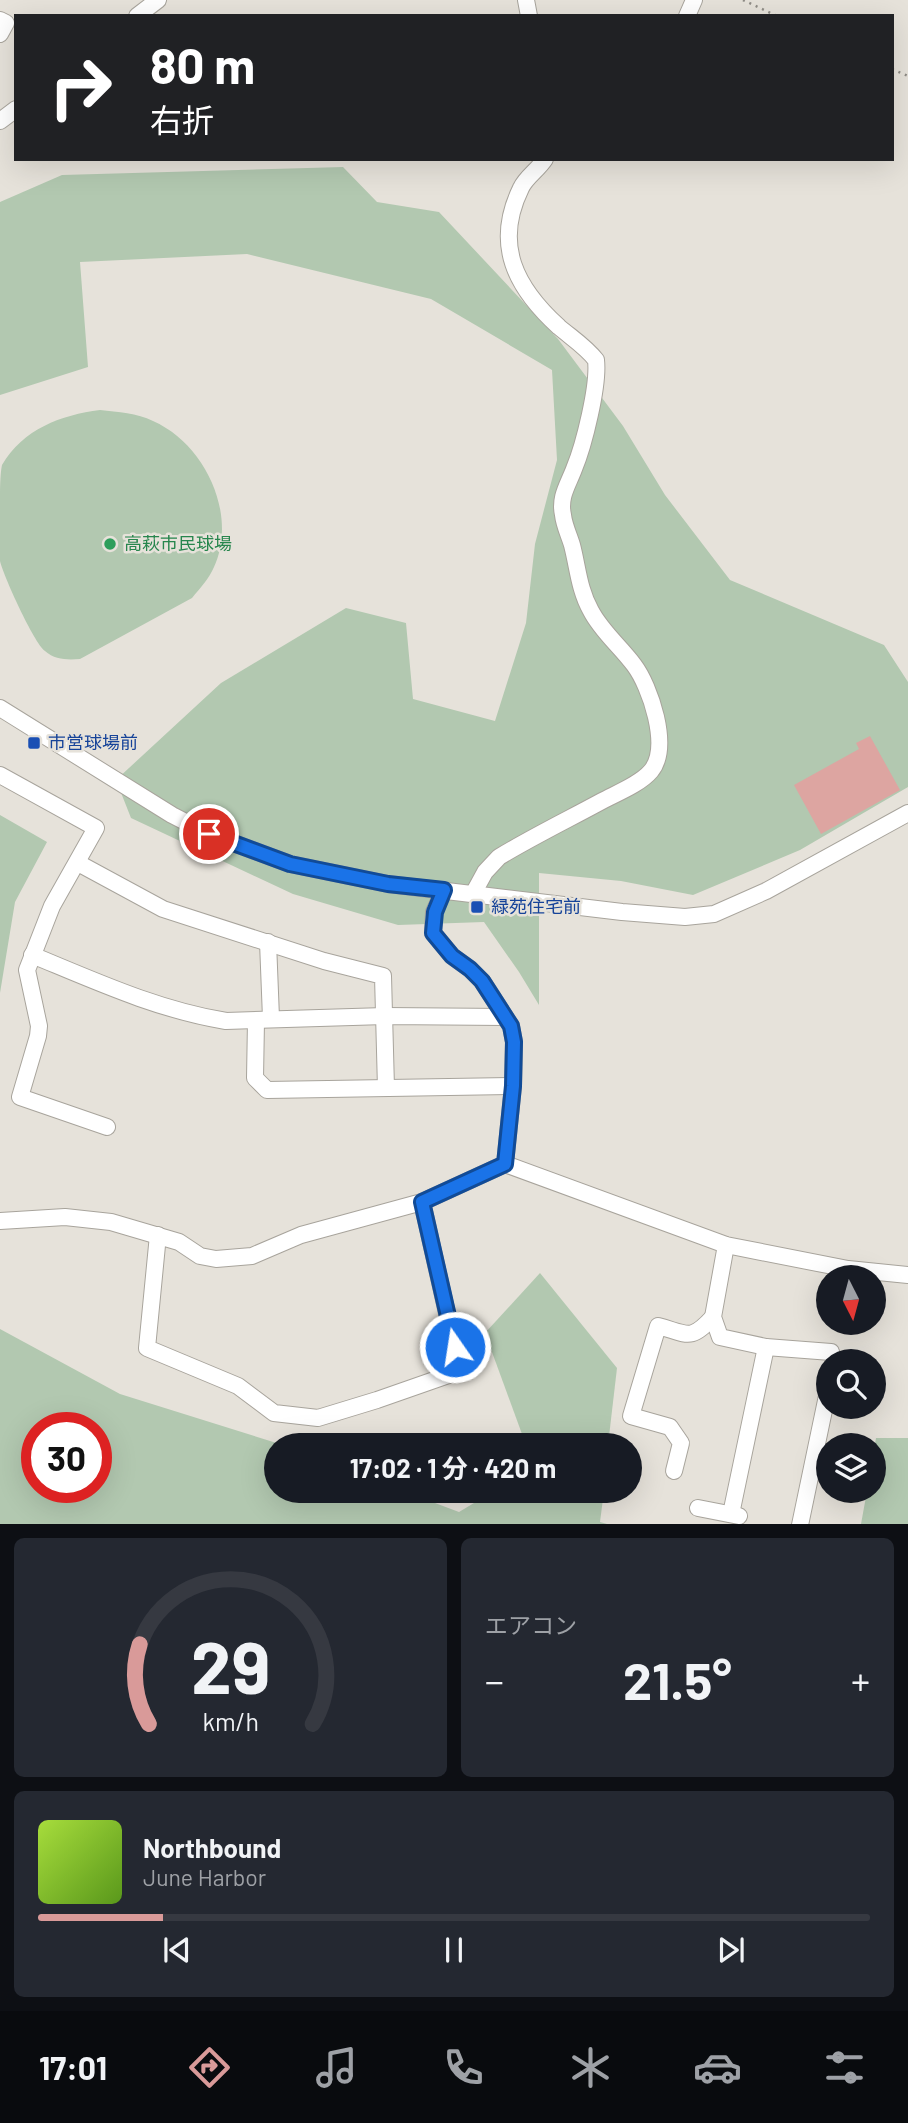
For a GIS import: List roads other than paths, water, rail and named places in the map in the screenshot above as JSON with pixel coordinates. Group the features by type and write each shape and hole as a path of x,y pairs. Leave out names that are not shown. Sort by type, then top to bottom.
{"street":[{"path":"140,14 158,0"},
{"path":"0,20 6,23 0,34"},
{"path":"473,894 485,872 499,857 619,792 652,771 657,760 659,741 657,719 643,680 635,666 603,632 579,586 572,545 563,516 563,495 575,468 584,435 594,390 596,360 532,299 508,252 507,232 510,216 521,188 543,161"},
{"path":"0,708 172,815 209,834 290,864 388,884 473,894 656,915 685,917 714,914 766,891 908,813"},
{"path":"0,775 96,828 52,906 27,970 39,1026 20,1097 107,1127"},
{"path":"78,863 163,909 324,961 383,976 386,1088"},
{"path":"444,890 435,912 433,933 452,956 482,981 511,1026 514,1042 513,1086 505,1164"},
{"path":"268,942 263,1019 255,1078 267,1090 513,1086"},
{"path":"32,955 139,999 226,1021 385,1016 505,1017"},
{"path":"0,1220 65,1217 111,1222 178,1242 200,1256 216,1259 252,1256 301,1235 422,1202 505,1164 726,1245 848,1269 908,1275"},
{"path":"158,1235 147,1348 238,1386 274,1413 318,1418 460,1371 422,1202"},
{"path":"726,1245 713,1317 720,1337 766,1347 816,1351"},
{"path":"674,1471 681,1443 670,1427 631,1416 658,1326 689,1335 698,1333 713,1317"},
{"path":"698,1508 736,1516 766,1347"},
{"path":"800,1524 822,1419"}],"place":[{"name":"高萩市民球場","path":"110,544"},
{"name":"市営球場前","path":"34,743"},
{"name":"緑苑住宅前","path":"477,907"}]}
